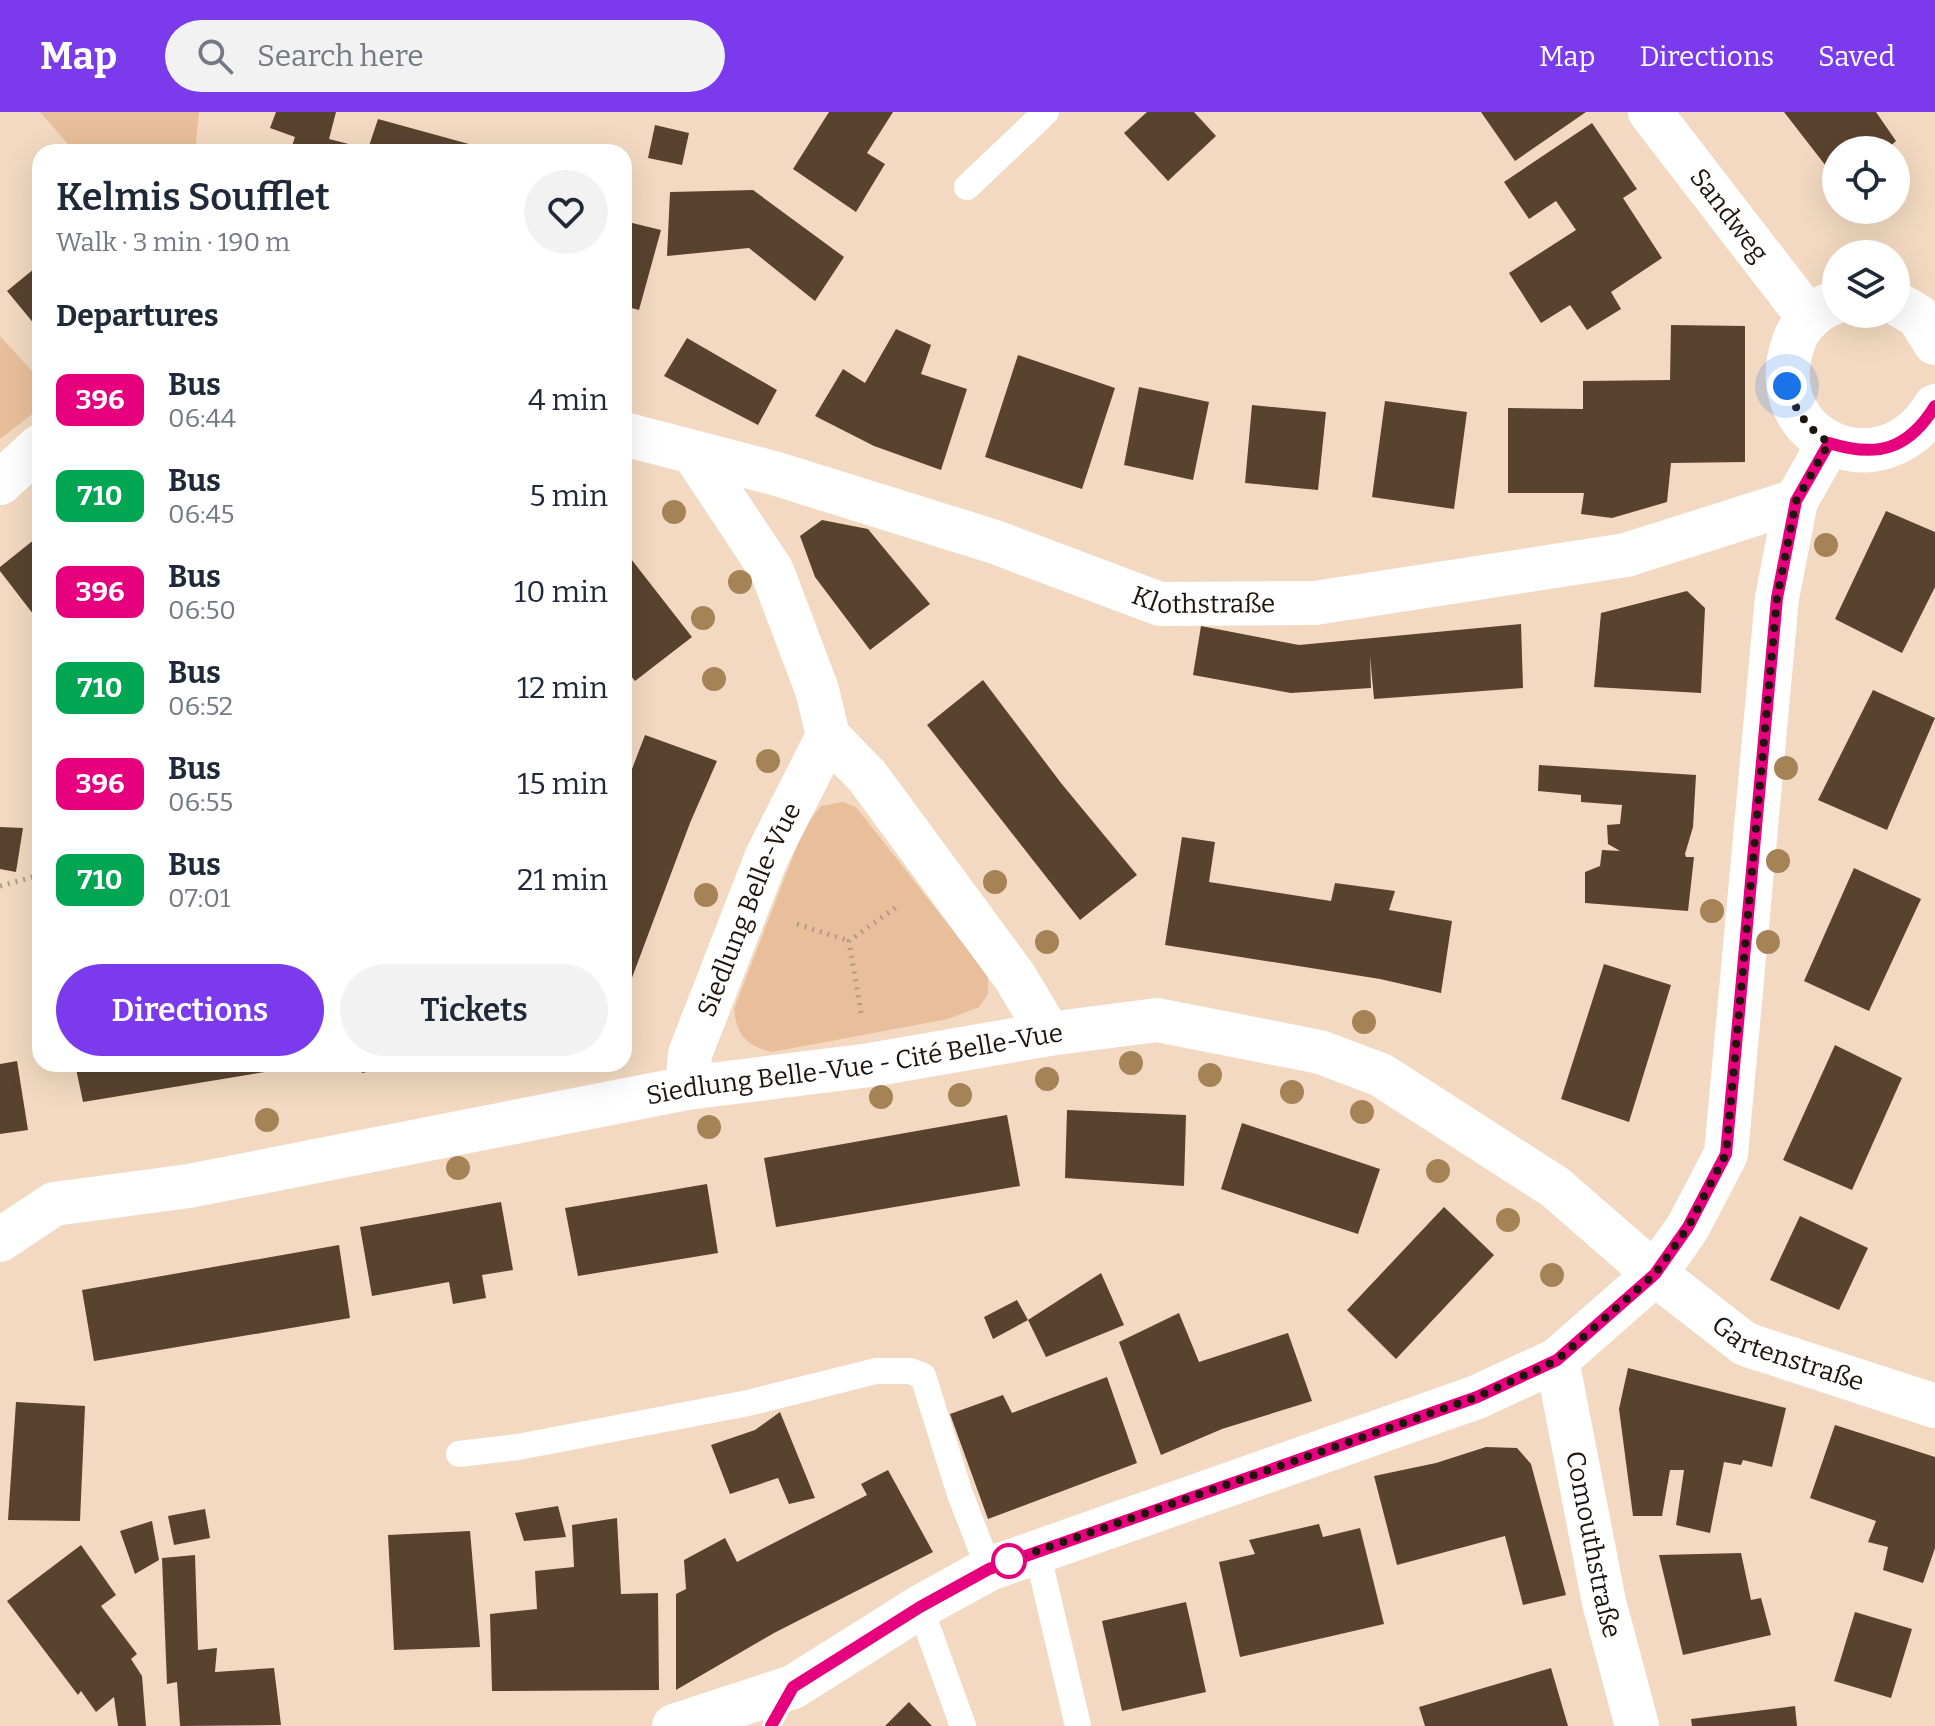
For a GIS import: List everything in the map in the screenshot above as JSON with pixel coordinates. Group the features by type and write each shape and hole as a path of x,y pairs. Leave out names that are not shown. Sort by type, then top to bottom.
{"street":[{"name":"Sandweg","path":"1650,112 1822,310"},
{"path":"1822,310 1795,337 1787,361 1787,386 1795,409 1809,428 1829,443 1854,451 1880,451 1904,441 1924,425 1935,406"},
{"name":"Klothstraße","path":"632,436 995,542 1160,604 1315,603 1626,555 1796,501"},
{"path":"674,1726 793,1687 920,1607 989,1569 1477,1397 1557,1360 1655,1274 1688,1227 1726,1154 1777,598 1796,501 1829,443"},
{"path":"693,452 772,571 817,690 828,736 867,776 1015,977 1049,1034"},
{"path":"0,483 32,453"},
{"name":"Siedlung Belle-Vue","path":"687,1088 690,1054 767,856 828,736"},
{"name":"Siedlung Belle-Vue - Cité Belle-Vue","path":"0,1240 54,1204 189,1186 687,1088 870,1065 1049,1034 1157,1020 1320,1052 1381,1075 1555,1187 1655,1274"},
{"name":"Gartenstraße","path":"1655,1274 1745,1344 1935,1406"},
{"name":"Comouthstraße","path":"1557,1360 1604,1602 1637,1726"},
{"path":"771,1726 793,1687"}],"lane":[{"path":"967,187 1046,112"},
{"path":"459,1454 518,1447 748,1403 876,1371 910,1371 923,1376 931,1394 960,1494 989,1569"},
{"path":"1037,1551 1078,1726"},
{"path":"920,1607 963,1726"}],"path":[{"path":"870,1065 849,941 939,876"},
{"path":"0,886 32,877"}],"shaded area":[{"path":"40,112 199,112 196,144 68,144"},
{"path":"0,336 32,371 32,414 0,439"},
{"path":"843,802 856,807 988,975 988,994 979,1007 948,1019 772,1052 744,1038 734,1009 804,828 821,806"}],"building":[{"path":"276,112 336,112 329,139 348,144 293,144 295,137 270,128"},
{"path":"829,112 893,112 867,153 885,164 856,212 793,169"},
{"path":"1147,112 1194,112 1216,136 1168,181 1124,133"},
{"path":"1481,112 1586,112 1515,161"},
{"path":"1784,112 1876,112 1893,136 1822,136 1822,161"},
{"path":"378,119 469,144 370,144"},
{"path":"1592,123 1637,189 1623,198 1662,258 1611,292 1621,309 1587,330 1570,305 1541,323 1509,273 1576,230 1556,201 1529,219 1504,182"},
{"path":"655,125 689,133 682,165 648,158"},
{"path":"753,190 844,257 815,301 749,248 667,256 670,192"},
{"path":"632,223 661,230 639,310 632,308"},
{"path":"32,271 32,321 7,291"},
{"path":"1671,325 1745,326 1745,462 1671,463 1667,502 1612,518 1581,514 1584,493 1508,493 1508,408 1583,409 1583,381 1670,380"},
{"path":"896,329 931,345 921,374 967,389 941,470 874,446 815,416 843,369 865,383"},
{"path":"687,338 777,390 758,425 664,376"},
{"path":"1018,355 1115,388 1082,489 985,457"},
{"path":"1139,387 1209,402 1193,480 1124,465"},
{"path":"1385,401 1467,412 1454,509 1372,497"},
{"path":"1252,405 1326,412 1318,490 1245,483"},
{"path":"1886,511 1935,532 1935,587 1902,653 1835,619"},
{"path":"822,520 868,529 930,604 870,650 815,577 800,536"},
{"path":"32,541 32,613 0,571 0,567"},
{"path":"632,560 692,637 635,681 632,677"},
{"path":"1687,591 1705,608 1701,693 1594,687 1601,613"},
{"path":"1521,624 1523,688 1374,699 1370,656 1371,688 1291,693 1193,675 1201,626 1299,645"},
{"path":"983,680 1061,783 1137,875 1080,920 927,725"},
{"path":"1873,690 1935,718 1887,830 1818,800"},
{"path":"645,735 717,761 690,823 632,978 632,769"},
{"path":"1539,765 1696,775 1693,827 1685,854 1686,857 1694,857 1688,911 1585,903 1585,872 1600,866 1602,850 1620,851 1608,844 1607,825 1620,824 1622,805 1581,802 1581,795 1538,791"},
{"path":"0,827 23,828 16,872 0,869"},
{"path":"1182,837 1215,842 1209,882 1331,901 1335,883 1395,891 1389,910 1452,921 1441,993 1380,979 1165,945"},
{"path":"1854,868 1921,899 1869,1011 1804,981"},
{"path":"1604,964 1671,985 1629,1122 1561,1099"},
{"path":"1835,1045 1902,1078 1852,1190 1783,1160"},
{"path":"17,1061 28,1130 0,1134 0,1064"},
{"path":"77,1072 265,1072 83,1102"},
{"path":"1067,1110 1186,1115 1184,1186 1065,1178"},
{"path":"1007,1115 1020,1186 776,1227 764,1158"},
{"path":"1242,1123 1380,1169 1358,1234 1221,1189"},
{"path":"707,1184 718,1253 578,1276 565,1208"},
{"path":"501,1202 513,1270 482,1275 486,1298 453,1304 449,1282 372,1296 360,1227"},
{"path":"1444,1207 1494,1255 1396,1359 1347,1310"},
{"path":"1800,1216 1868,1248 1839,1310 1770,1280"},
{"path":"339,1245 350,1318 94,1361 82,1290"},
{"path":"1101,1273 1124,1325 1046,1357 1028,1320"},
{"path":"1017,1300 1028,1320 993,1339 984,1317"},
{"path":"1179,1313 1199,1362 1288,1333 1312,1401 1222,1429 1161,1455 1119,1342"},
{"path":"1628,1368 1786,1408 1772,1467 1743,1460 1741,1465 1724,1462 1710,1533 1676,1525 1684,1470 1670,1470 1662,1516 1633,1516 1619,1409"},
{"path":"1107,1377 1137,1463 988,1519 950,1414 1003,1395 1012,1413"},
{"path":"16,1402 85,1406 80,1521 8,1520"},
{"path":"780,1412 815,1498 789,1504 778,1478 730,1494 711,1445 755,1430"},
{"path":"1835,1425 1935,1457 1935,1548 1923,1583 1883,1570 1888,1547 1868,1542 1876,1521 1810,1498"},
{"path":"1486,1447 1517,1448 1531,1464 1566,1595 1523,1605 1505,1536 1397,1565 1374,1476 1436,1463"},
{"path":"888,1470 933,1552 774,1633 676,1690 676,1594 686,1589 684,1560 725,1538 737,1562 867,1495 861,1484"},
{"path":"558,1506 566,1537 524,1541 515,1513"},
{"path":"205,1509 210,1538 174,1545 168,1516"},
{"path":"617,1518 621,1594 658,1593 659,1690 492,1691 490,1614 537,1609 535,1571 574,1567 572,1525"},
{"path":"152,1521 159,1560 135,1574 120,1531"},
{"path":"1319,1524 1323,1537 1360,1528 1384,1624 1240,1657 1219,1562 1255,1554 1249,1540"},
{"path":"470,1531 480,1647 394,1650 388,1535"},
{"path":"81,1545 116,1595 101,1606 137,1654 131,1659 142,1676 146,1726 118,1726 114,1697 96,1712 81,1691 78,1695 7,1601"},
{"path":"1741,1553 1751,1600 1761,1598 1771,1635 1683,1655 1659,1555"},
{"path":"195,1555 198,1650 217,1648 215,1672 274,1668 281,1725 180,1726 177,1682 167,1684 162,1558"},
{"path":"1186,1602 1206,1692 1122,1711 1102,1621"},
{"path":"1855,1612 1912,1629 1891,1698 1834,1681"},
{"path":"1551,1668 1568,1726 1425,1726 1419,1707"},
{"path":"909,1702 932,1726 885,1726"},
{"path":"1795,1706 1797,1726 1692,1726 1691,1719"}],"bus line":[{"name":"396","path":"771,1726 793,1687 920,1607 989,1569 1477,1397 1557,1360 1655,1274 1688,1227 1726,1154 1777,598 1796,501 1829,443 1854,451 1880,451 1904,441 1924,425 1935,406"}],"route":[{"path":"1009,1561 1477,1397 1557,1360 1655,1274 1688,1227 1726,1154 1777,598 1796,501 1829,443 1809,428 1795,409 1787,386"}]}
